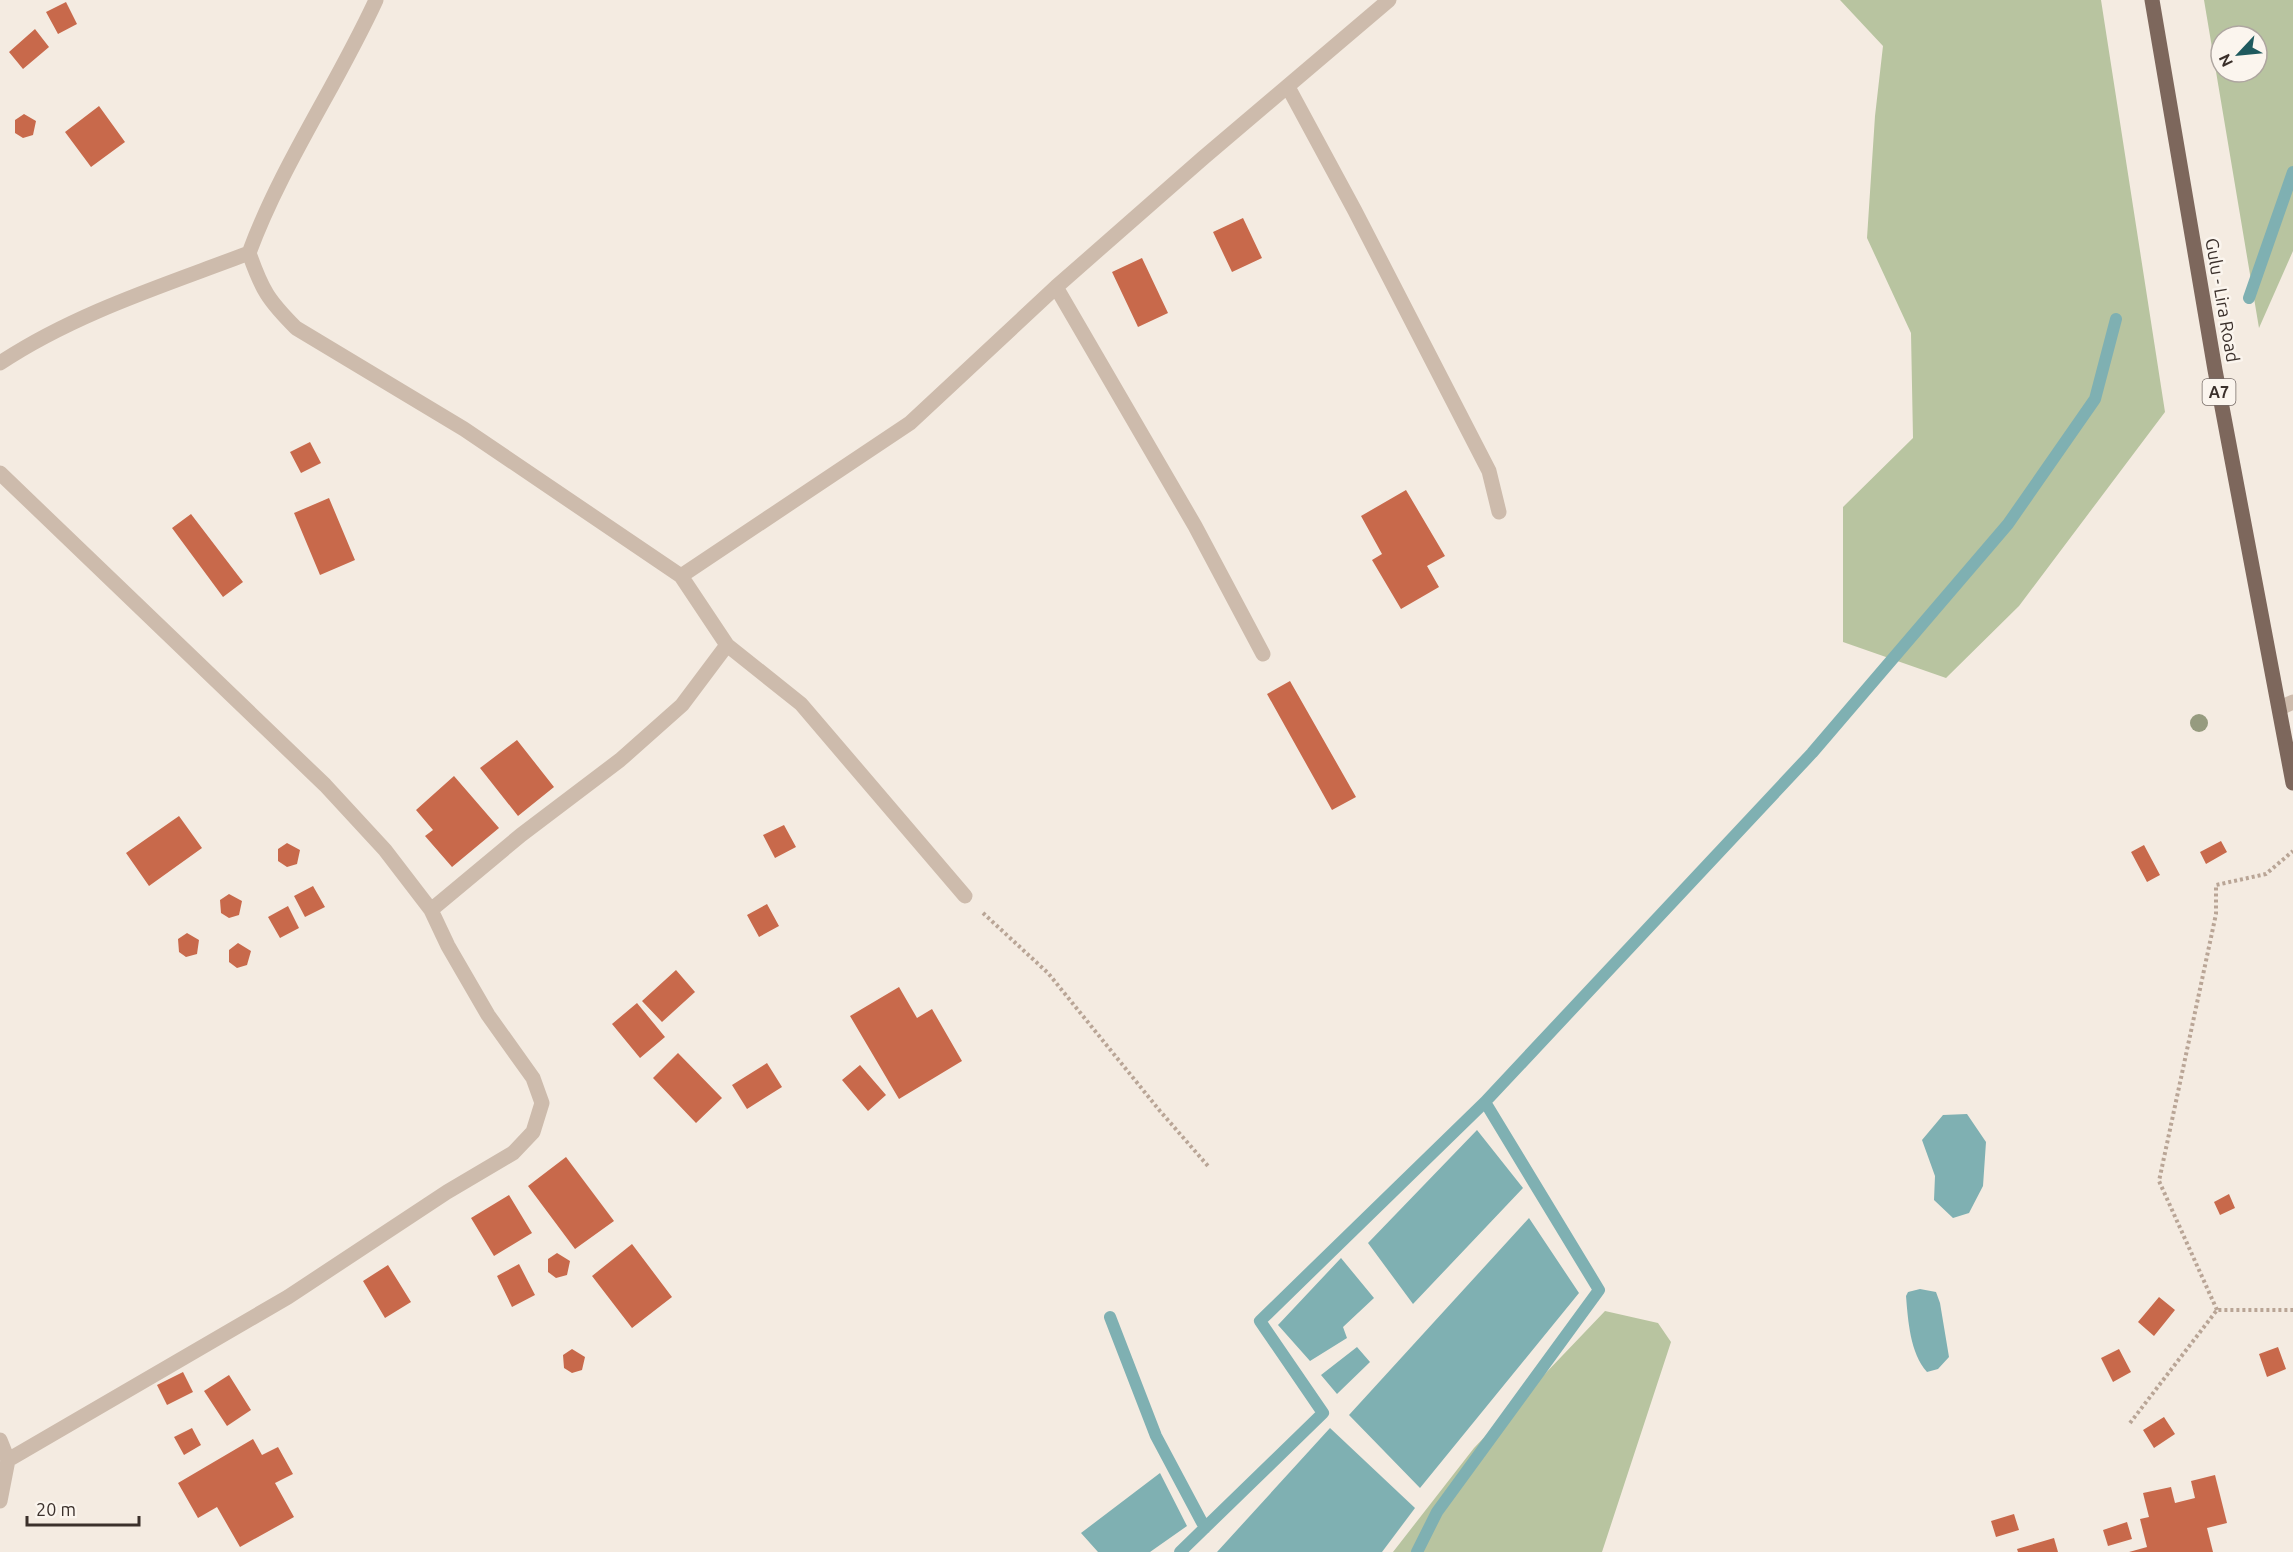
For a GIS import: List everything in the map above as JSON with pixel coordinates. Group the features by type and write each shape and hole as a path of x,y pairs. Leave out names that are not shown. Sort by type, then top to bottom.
{"main road":[{"name":"Gulu - Lira Road","path":"2152,0 2215,370 2287,705 2293,783"}],"street":[{"path":"376,0 358,39 268,208 249,253 260,286 274,307 296,328 464,429 681,576 727,645 801,704 965,896"},
{"path":"681,576 910,423 1056,287 1389,0"},
{"path":"1288,87 1355,211 1489,471 1499,512"},
{"path":"0,363 66,327 119,303 249,253"},
{"path":"1056,287 1195,526 1263,654"},
{"path":"0,473 325,785 385,850 430,910 488,1015 533,1078 542,1103 534,1132 513,1153 447,1192 288,1297 8,1460"},
{"path":"430,910 521,835 621,760 682,705 727,645"},
{"path":"0,1440 8,1460 0,1501"}],"path":[{"path":"2217,1311 2159,1181 2216,914 2216,885 2266,874 2293,851"},
{"path":"965,896 1048,973 1208,1166"},
{"path":"2217,1311 2293,1310"},
{"path":"2130,1423 2217,1311"}],"green space":[{"path":"1840,0 2101,0 2165,412 2019,606 1946,678 1843,642 1843,507 1913,438 1911,333 1867,238 1875,116 1883,46"},
{"path":"2204,0 2293,0 2293,251 2259,328 2218,84 2269,84 2269,24 2209,24 2209,30"},
{"path":"1605,1311 1658,1323 1671,1342 1602,1552 1393,1552 1474,1448"}],"water":[{"path":"1967,1114 1986,1142 1983,1186 1969,1213 1953,1218 1934,1200 1935,1176 1922,1140 1943,1115"},
{"path":"1477,1130 1523,1188 1413,1304 1368,1243"},
{"path":"1529,1218 1579,1293 1420,1488 1349,1415"},
{"path":"1341,1258 1374,1298 1343,1327 1347,1338 1310,1361 1278,1325"},
{"path":"1920,1289 1936,1292 1949,1357 1938,1369 1927,1372 1913,1346 1906,1296 1908,1292"},
{"path":"1357,1347 1370,1362 1337,1394 1321,1375"},
{"path":"1330,1428 1415,1508 1382,1552 1217,1552"},
{"path":"1160,1473 1187,1526 1150,1552 1098,1552 1081,1533"}],"building":[{"path":"66,2 77,24 58,34 46,12"},
{"path":"35,29 49,47 23,69 9,52"},
{"path":"99,106 125,142 91,167 65,132"},
{"path":"24,114 36,121 33,135 23,138 15,133 15,120"},
{"path":"1243,218 1262,258 1232,272 1213,232"},
{"path":"1142,258 1168,313 1138,327 1112,272"},
{"path":"310,442 321,463 301,473 290,452"},
{"path":"1406,490 1445,556 1427,566 1439,587 1401,609 1372,560 1382,554 1361,516"},
{"path":"329,498 355,560 320,575 294,513"},
{"path":"191,514 243,582 223,597 172,528"},
{"path":"1290,681 1356,797 1332,810 1267,694"},
{"path":"517,740 554,787 518,816 480,768"},
{"path":"454,776 499,828 452,867 425,836 433,830 416,810"},
{"path":"179,816 202,848 149,886 126,853"},
{"path":"784,825 796,847 775,858 763,835"},
{"path":"2221,841 2227,852 2206,864 2200,852"},
{"path":"287,843 300,850 297,864 287,867 278,861 278,849"},
{"path":"2144,845 2160,875 2147,882 2131,852"},
{"path":"313,886 325,907 305,917 294,896"},
{"path":"229,894 242,901 239,915 229,918 221,913 220,900"},
{"path":"767,904 779,926 759,937 747,915"},
{"path":"288,906 299,928 280,938 268,917"},
{"path":"187,933 199,940 197,954 186,957 179,952 178,939"},
{"path":"238,943 251,951 247,965 237,968 229,962 229,950"},
{"path":"676,970 695,992 662,1022 642,1001"},
{"path":"899,987 917,1018 932,1009 962,1061 899,1099 850,1016"},
{"path":"637,1003 665,1037 640,1058 612,1024"},
{"path":"678,1053 722,1098 696,1123 653,1078"},
{"path":"767,1063 782,1087 747,1109 732,1085"},
{"path":"860,1065 886,1095 868,1111 842,1080"},
{"path":"566,1157 614,1221 575,1249 528,1186"},
{"path":"2229,1194 2235,1208 2220,1215 2214,1202"},
{"path":"509,1195 532,1233 494,1256 471,1218"},
{"path":"632,1244 672,1297 632,1328 592,1276"},
{"path":"557,1253 570,1261 567,1275 556,1278 548,1272 548,1259"},
{"path":"519,1264 535,1295 512,1307 497,1276"},
{"path":"388,1265 411,1302 385,1318 363,1281"},
{"path":"2159,1297 2175,1310 2154,1336 2138,1322"},
{"path":"2278,1347 2286,1369 2267,1377 2259,1354"},
{"path":"572,1349 585,1357 582,1370 572,1373 564,1368 563,1355"},
{"path":"2119,1349 2131,1372 2113,1382 2101,1358"},
{"path":"183,1372 193,1392 167,1405 157,1385"},
{"path":"229,1375 251,1410 227,1426 204,1391"},
{"path":"2164,1417 2175,1434 2154,1448 2143,1430"},
{"path":"192,1428 201,1445 184,1455 174,1437"},
{"path":"253,1439 262,1455 278,1447 293,1474 275,1483 294,1517 240,1547 217,1507 198,1518 178,1483"},
{"path":"2215,1475 2227,1523 2207,1528 2213,1552 2129,1552 2147,1547 2140,1519 2149,1517 2143,1493 2171,1487 2175,1503 2195,1498 2191,1481"},
{"path":"2014,1514 2019,1530 1996,1537 1991,1521"},
{"path":"2127,1522 2132,1539 2108,1546 2103,1530"},
{"path":"2054,1538 2058,1552 2018,1552 2017,1549"}],"waterway":[{"path":"2249,298 2293,172"},
{"path":"1417,1552 1437,1512 1599,1290 1485,1102 1812,753 2008,524 2095,399 2116,319"},
{"path":"1180,1552 1323,1413 1260,1321 1485,1102"},
{"path":"1110,1317 1156,1436 1205,1528"}]}
